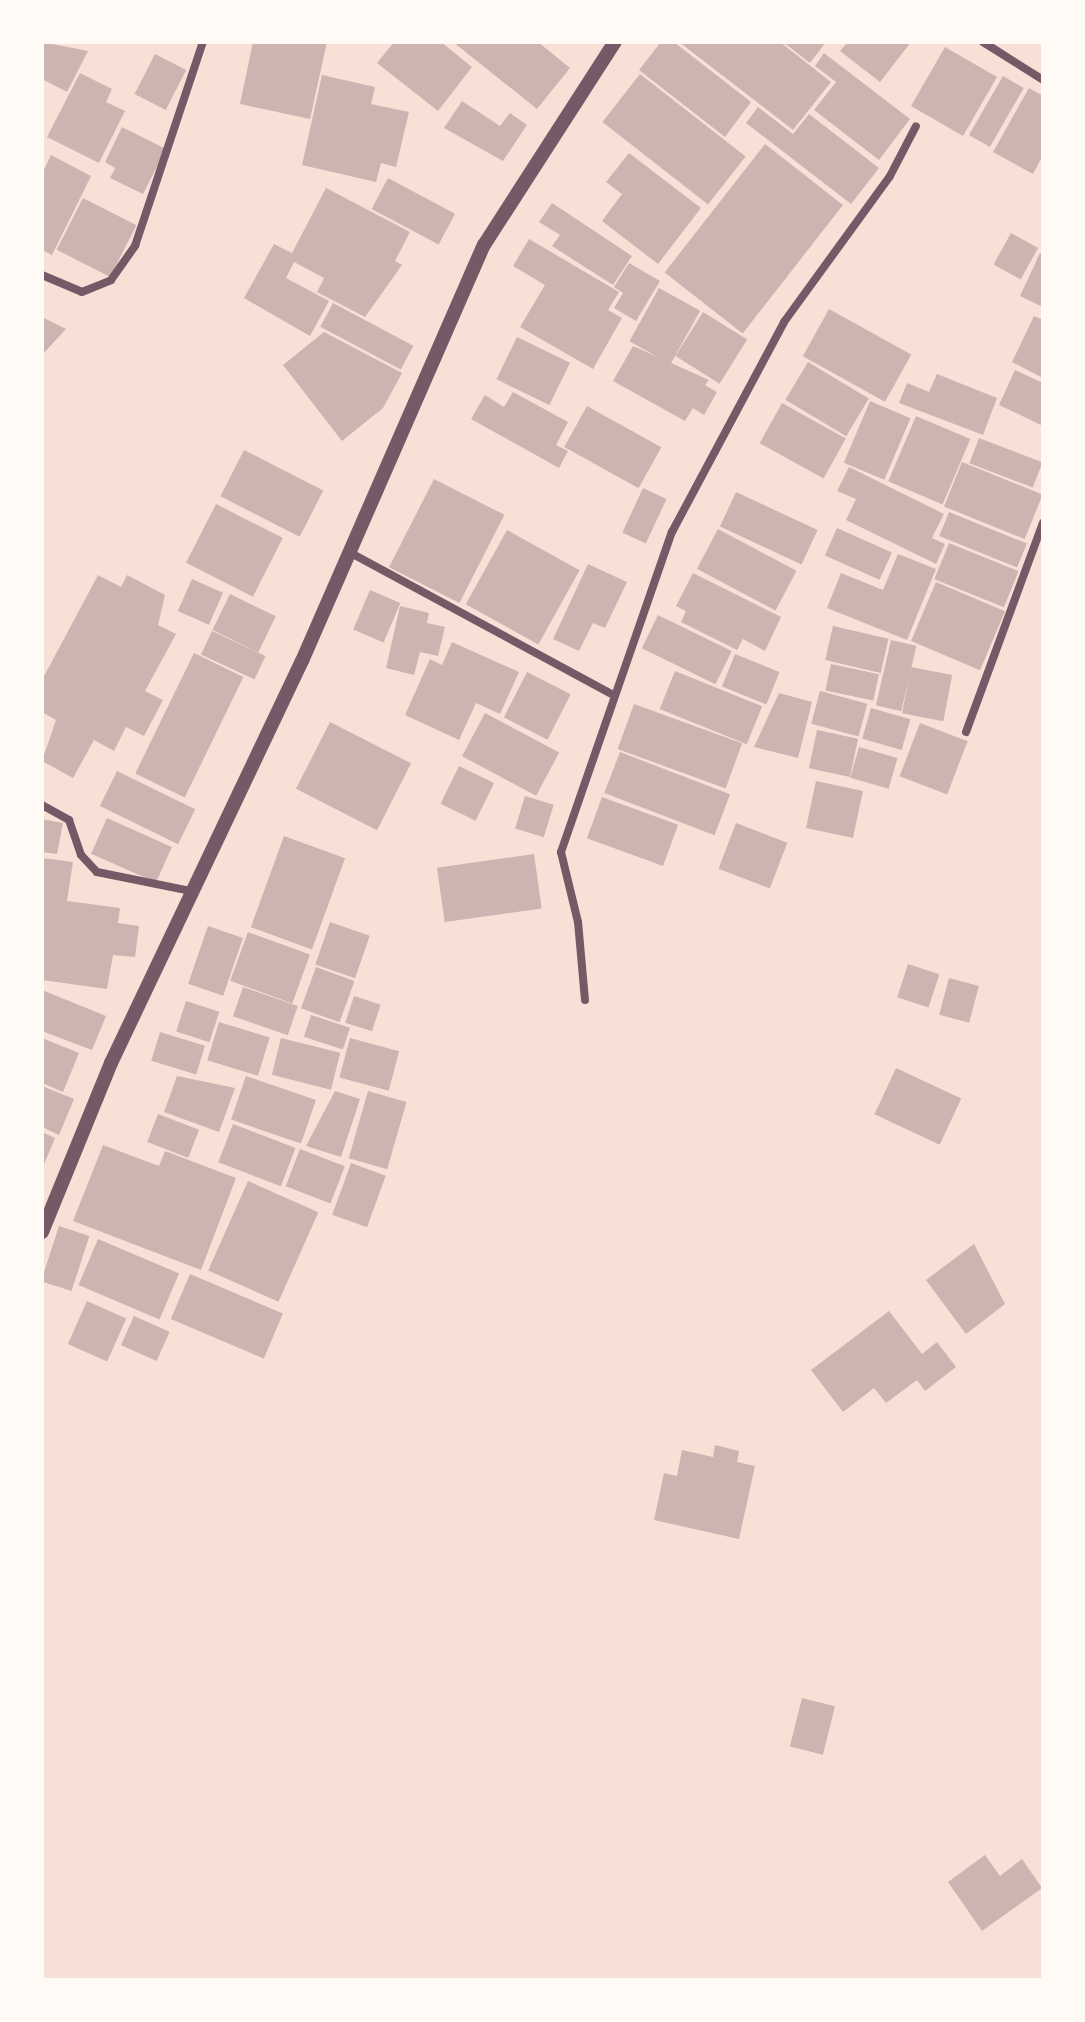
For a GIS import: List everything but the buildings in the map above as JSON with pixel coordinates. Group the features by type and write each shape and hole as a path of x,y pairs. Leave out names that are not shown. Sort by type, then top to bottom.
{"street":[{"path":"42,275 82,292 111,280 135,246 203,42"},
{"path":"42,1232 190,891 349,552 484,245 615,42"},
{"path":"983,42 1043,80"},
{"path":"585,1000 578,922 561,852 672,532 724,428 784,322 890,176 916,126"},
{"path":"966,732 1043,523"},
{"path":"349,552 613,695"},
{"path":"42,805 69,820 81,855 97,872 190,891"}]}
